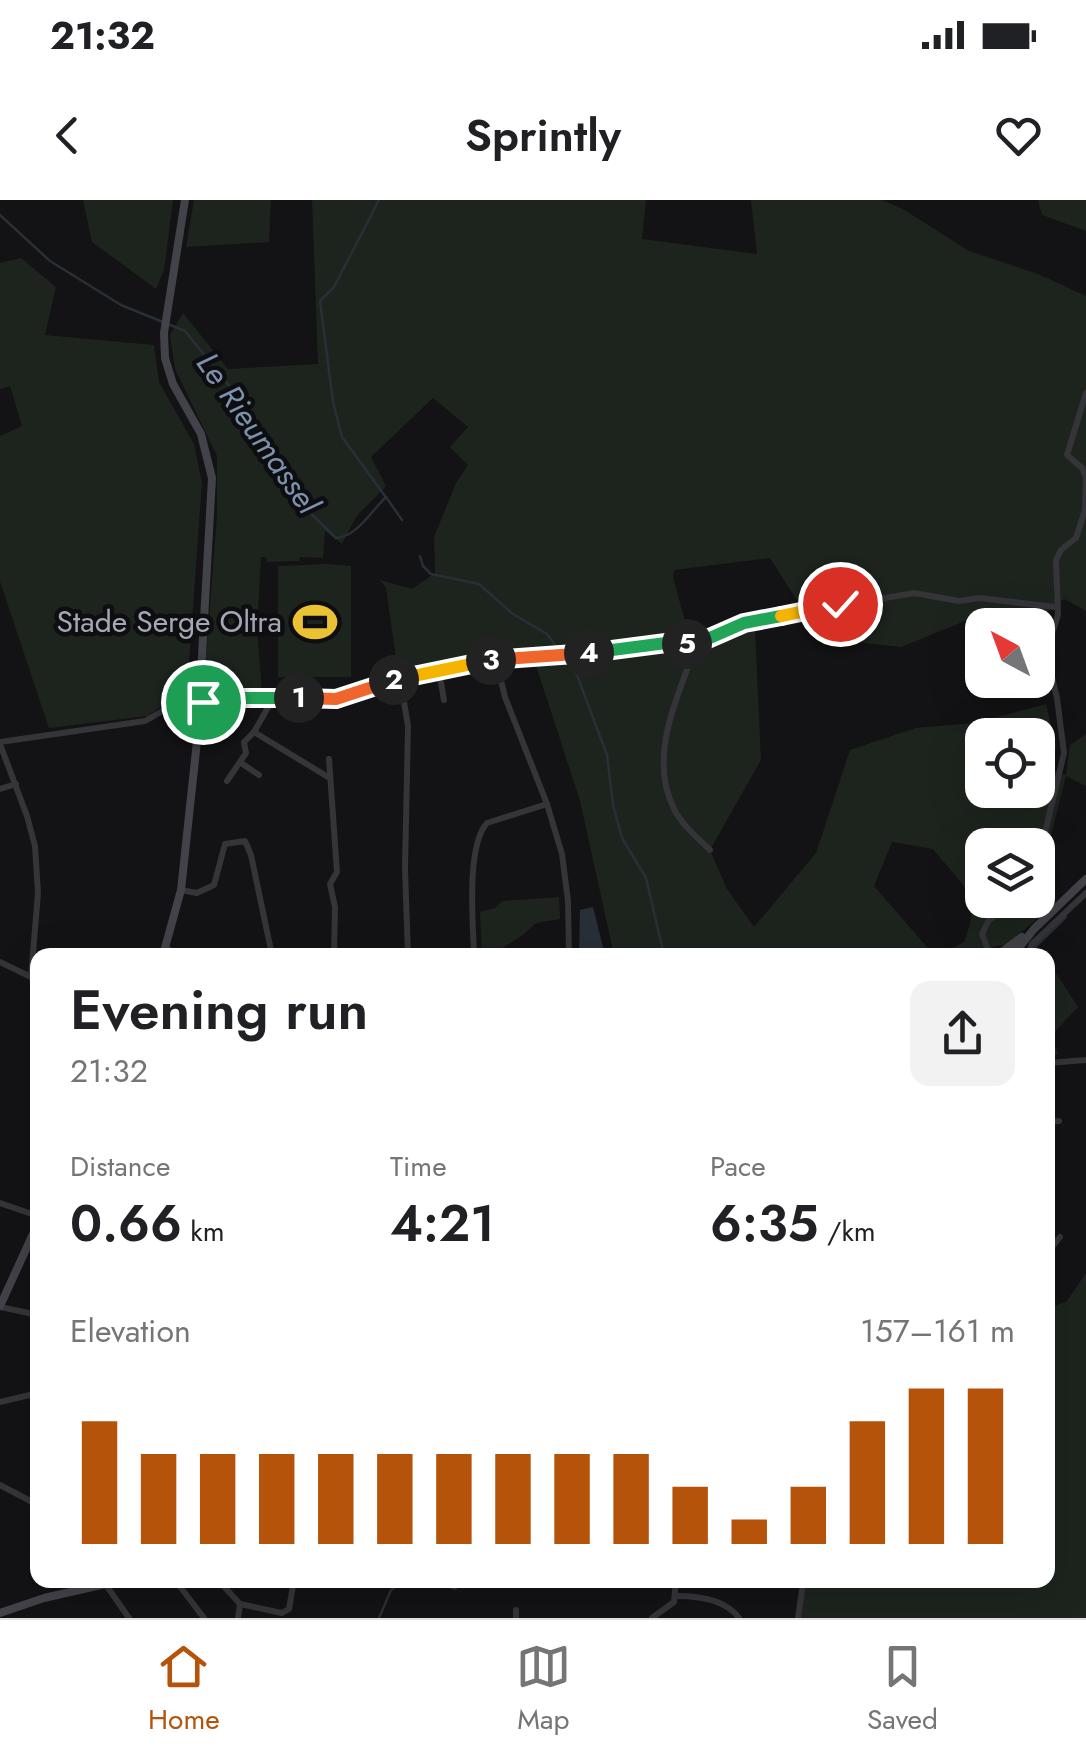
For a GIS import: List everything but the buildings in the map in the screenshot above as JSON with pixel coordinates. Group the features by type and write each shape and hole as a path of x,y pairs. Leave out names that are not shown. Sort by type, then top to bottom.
{"street":[{"path":"166,948 181,890 212,478 200,434 173,384 165,358 166,312 185,200"},
{"path":"1046,828 1064,753 1046,652 1058,616 1056,560 1061,550 1076,538 1085,510 1086,477 1067,455 1086,393"},
{"path":"33,948 38,893 35,846 0,743 145,721 197,698 275,696 330,700 400,678 528,655 558,657 666,643 696,644 744,623 914,594 1056,607"},
{"path":"696,644 665,734 662,758 674,810 710,850"},
{"path":"496,660 547,804 566,876 568,948"},
{"path":"440,670 444,700"},
{"path":"400,678 408,726 408,948"},
{"path":"228,782 246,753 244,742 275,696"},
{"path":"254,732 328,777"},
{"path":"329,759 336,872 330,884 335,908 334,948"},
{"path":"241,763 259,775"},
{"path":"0,789 16,784"},
{"path":"474,948 476,860 482,829 547,804"},
{"path":"181,890 197,893 214,885 225,844 245,842 271,948"},
{"path":"1005,948 1034,928 1086,879"},
{"path":"1031,948 1086,893"},
{"path":"992,918 982,934 994,948"},
{"path":"0,962 30,977"},
{"path":"1055,1063 1086,1060"},
{"path":"1055,1121 1059,1121"},
{"path":"0,1204 30,1216"},
{"path":"30,1237 0,1306 30,1314"},
{"path":"1055,1243 1060,1237"},
{"path":"0,1402 30,1394"},
{"path":"0,1485 30,1500"},
{"path":"70,1588 72,1592"},
{"path":"1,1612 91,1588"},
{"path":"108,1588 128,1618"},
{"path":"181,1588 204,1618"},
{"path":"225,1588 240,1604 285,1613 293,1588"},
{"path":"652,1618 674,1602 676,1588"},
{"path":"798,1618 802,1588"},
{"path":"677,1596 715,1602 733,1610 739,1618"},
{"path":"238,1618 240,1604"}],"shaded area":[{"path":"83,200 173,200 164,270 156,289 92,242"},
{"path":"194,200 271,200 269,242 186,247"},
{"path":"312,200 646,200 642,239 757,254 751,200 882,200 969,251 1038,274 1086,296 1086,611 1064,599 1052,608 965,608 965,621 901,647 827,639 770,558 674,570 673,577 692,647 755,628 761,760 710,850 727,889 754,927 816,853 850,750 916,728 965,724 965,808 1055,808 1055,772 1066,775 1070,745 1086,734 1086,786 1066,776 1053,828 965,828 965,889 933,849 892,842 874,886 928,948 612,948 580,801 530,647 398,672 386,588 380,580 412,589 435,573 434,537 456,483 468,465 450,447 468,427 433,398 371,457 386,486 356,517 342,544 325,531 323,558 267,562 266,557 261,557 257,630 262,690 231,692 212,681 206,658 217,514 217,456 175,369 170,335 183,313 228,369 318,364"},
{"path":"1038,200 1086,200 1086,231 1042,215"},
{"path":"21,258 56,287 45,335 154,345 159,382 194,444 202,483 188,676 173,699 147,716 49,728 0,581 0,436 22,426 10,386 0,389 0,263"},
{"name":"Stade Serge Oltra","path":"278,566 351,566 351,677 278,677"},
{"path":"1046,704 1049,718 993,718"},
{"path":"559,897 560,919 536,923 502,948 482,948 480,912 495,908 502,901"},
{"path":"593,907 603,948 579,948 580,910"},
{"path":"970,918 1038,918 1008,944 952,948 964,942"},
{"path":"1055,972 1078,1007 1055,1032"},
{"path":"1086,1273 1086,1618 800,1618 805,1588 1055,1588 1055,1306 1066,1302"}],"waterway":[{"path":"379,200 334,287 320,301 333,402 342,437 385,496"},
{"name":"Le Rieumassel","path":"0,215 50,261 121,305 185,331 248,409 295,498 336,538 351,533 386,497 402,520"},
{"name":"Le Rieumassel","path":"420,556 431,574 479,584 513,614 547,634 561,653"},
{"name":"Le Rieumassel","path":"565,659 577,675 607,755 622,838 646,878 662,948"},
{"path":"1035,948 1066,917"},
{"name":"Le Rieumassel","path":"379,1618 394,1588"},
{"name":"Le Rieumassel","path":"453,1588 456,1588"}],"place":[{"name":"Stade Serge Oltra","path":"315,622"}],"route":[{"path":"203,702 213,698 270,696 330,700 389,680 491,660 528,655 570,656 666,643 696,644 744,623 840,604"}]}
